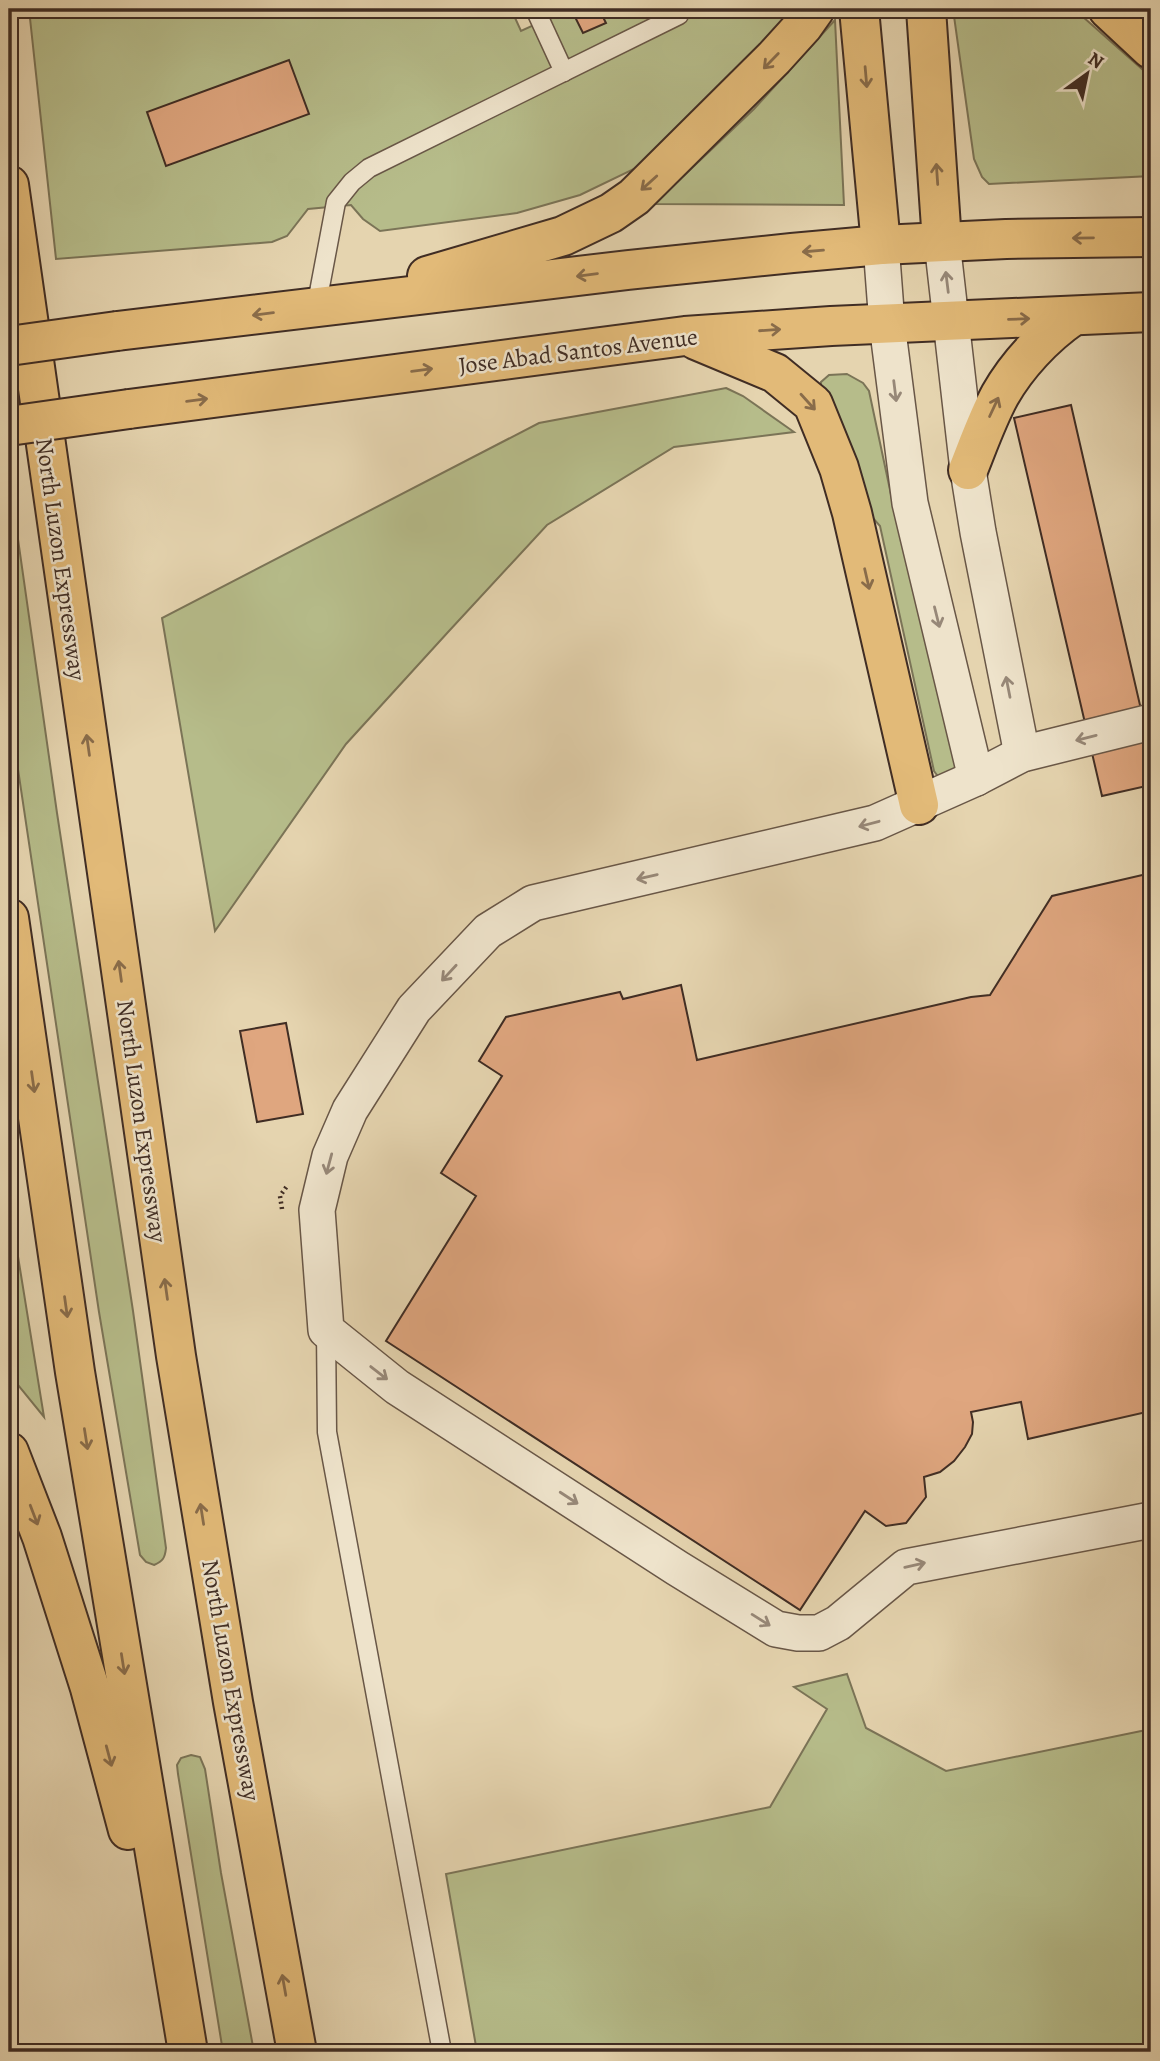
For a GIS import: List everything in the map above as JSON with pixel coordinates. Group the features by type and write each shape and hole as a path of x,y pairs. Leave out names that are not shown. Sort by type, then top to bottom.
{"highway":[{"path":"316,308 563,236 611,213 657,176 790,41 815,9"},
{"path":"859,9 881,245"},
{"path":"926,9 942,242"},
{"path":"1108,9 1151,49"},
{"name":"North Luzon Expressway","path":"9,186 176,1356 233,1702 297,2052"},
{"path":"9,346 628,270 881,245 1006,239 1151,237"},
{"name":"Jose Abad Santos Avenue","path":"9,426 685,336 1151,312"},
{"path":"968,470 999,397 1011,377 1045,340 1073,316"},
{"path":"685,336 775,373 813,404 826,432 852,513 919,805"},
{"path":"9,918 75,1372 185,2035"},
{"path":"9,1452 42,1537 90,1688 146,1903 185,2035"}],"street":[{"path":"942,242 968,470 1022,754"},
{"path":"881,245 887,324 910,503 976,778"},
{"path":"1151,722 1022,754 876,823 533,903 488,931 414,1009 350,1110 330,1156 317,1210 326,1330 397,1387 776,1629 819,1633 838,1623 906,1567 1151,1520"}],"lane":[{"path":"536,9 564,72"},
{"path":"316,308 337,202 352,182 369,168 679,15"},
{"path":"326,1330 327,1432 442,2052"}],"path":[{"path":"282,1210 280,1196 294,1175"}],"green space":[{"path":"29,9 511,9 521,31 569,9 799,9 682,130 634,169 580,195 517,213 380,231 363,219 351,205 308,209 287,236 272,242 56,259"},
{"path":"953,9 1074,9 1151,77 1151,176 989,184 982,177 974,159"},
{"path":"835,20 844,205 654,204 754,109"},
{"path":"847,374 863,383 869,391 893,504 957,768 940,779 934,771 880,526 864,508 821,388 821,382 829,375"},
{"path":"726,388 743,396 794,432 674,447 547,525 346,744 215,931 162,618 539,423"},
{"path":"9,476 166,1548 163,1559 154,1565 146,1562 140,1555 99,1312 9,709"},
{"path":"9,1201 44,1417 9,1374"},
{"path":"847,1674 866,1728 946,1771 1151,1729 1151,2040 1144,2052 477,2052 446,1874 770,1807 827,1709 794,1687"},
{"path":"191,1755 200,1757 205,1769 254,2052 223,2052 177,1765 181,1758"}],"building":[{"path":"585,9 599,9 606,23 583,33 574,15"},
{"path":"289,60 309,114 166,166 147,112"},
{"path":"1071,405 1151,753 1151,785 1102,796 1014,418"},
{"path":"1151,873 1151,1411 1028,1439 1021,1402 971,1412 972,1434 965,1447 954,1461 940,1472 924,1477 926,1497 906,1523 886,1526 865,1511 800,1610 386,1341 476,1196 441,1173 502,1076 479,1061 506,1017 620,992 623,999 681,985 697,1060 971,997 990,995 1052,896"},
{"path":"286,1023 303,1114 257,1122 240,1031"}]}
